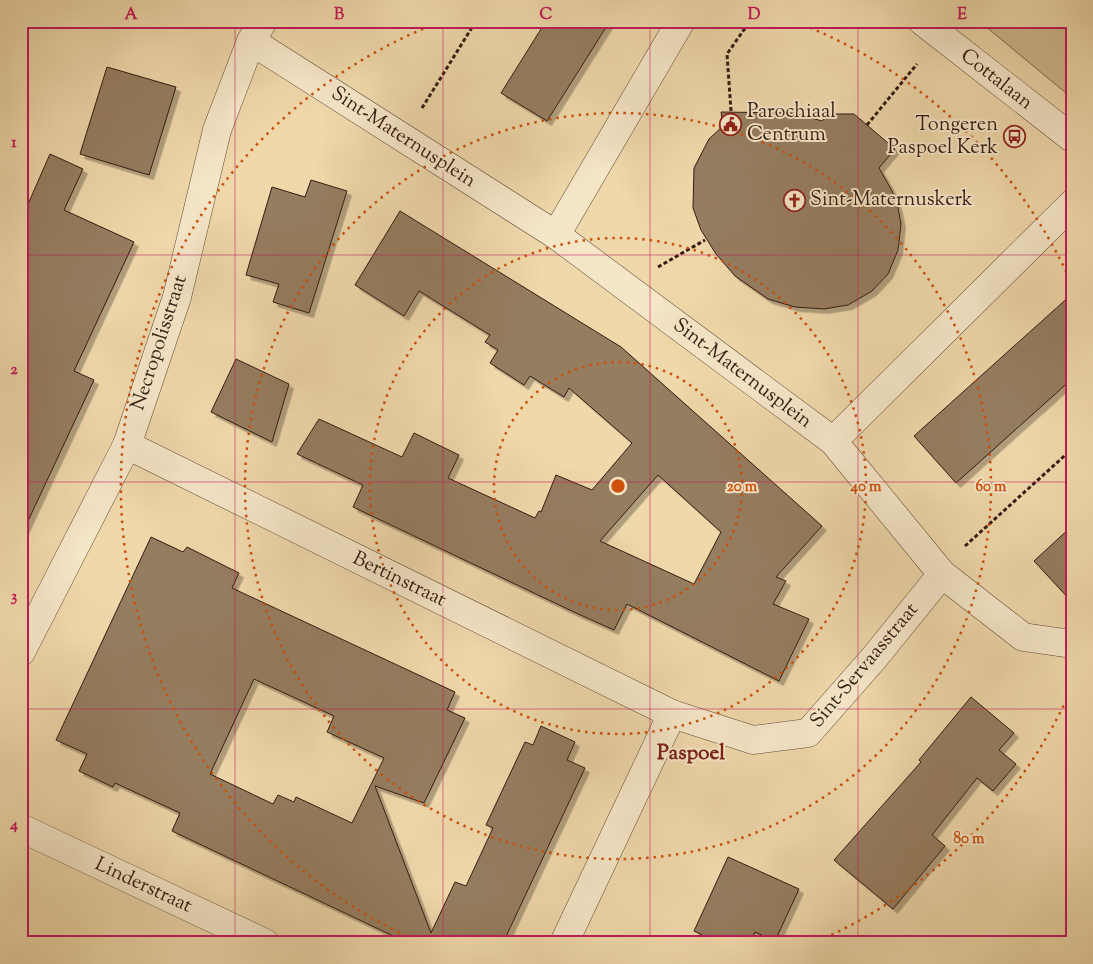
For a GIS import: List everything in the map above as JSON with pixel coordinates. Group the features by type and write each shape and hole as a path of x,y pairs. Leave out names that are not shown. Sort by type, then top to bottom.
{"street":[{"path":"556,236 680,21"},
{"name":"Cottalaan","path":"931,29 1072,138"},
{"name":"Sint-Maternusplein","path":"257,31 403,138 556,236 833,441 941,572"},
{"name":"Necropolisstraat","path":"21,652 126,445 177,297 217,130 257,31"},
{"name":"Sint-Maternusplein","path":"833,441 1072,204"},
{"name":"Bertinstraat","path":"126,445 672,714"},
{"path":"941,572 1023,637 1072,644"},
{"name":"Sint-Servaasstraat","path":"672,714 753,740 808,733 874,658 941,572"},
{"path":"564,943 672,714"},
{"name":"Linderstraat","path":"21,828 265,943"}],"path":[{"path":"403,138 476,21"},
{"path":"731,111 727,54 750,21"},
{"path":"867,125 931,29"},
{"path":"625,287 705,240"},
{"path":"941,572 1072,449"}],"shaded area":[{"path":"979,21 1072,21 1072,98"}],"building":[{"path":"546,21 610,21 547,121 501,93"},
{"path":"107,67 176,87 149,175 80,154"},
{"name":"Sint-Maternuskerk","path":"721,112 794,113 822,121 828,114 854,114 895,149 879,168 892,191 898,208 901,224 898,250 888,274 872,291 848,305 824,309 795,307 768,299 735,276 716,254 701,230 693,208 694,168 709,139 723,126"},
{"path":"50,154 83,169 64,210 134,242 74,371 94,380 21,536 21,220"},
{"path":"311,180 347,191 309,313 273,302 279,284 246,275 272,187 305,197"},
{"path":"400,211 621,347 822,526 776,577 786,581 773,604 809,619 779,681 627,604 614,630 353,507 363,485 297,454 319,419 402,457 414,433 459,455 448,478 535,518 539,511 541,512 556,475 592,490 632,443 569,388 564,397 530,376 524,385 490,363 498,350 485,342 490,335 419,291 404,316 355,285","holes":["658,475 721,532 694,584 600,541"]},
{"path":"1072,294 1072,379 956,483 914,436"},
{"path":"236,359 289,384 272,442 211,412"},
{"path":"1072,526 1072,602 1034,561"},
{"path":"151,537 183,552 187,547 239,573 232,588 455,692 447,710 465,718 424,803 375,786 431,933 455,882 466,886 493,828 486,825 525,742 533,745 541,726 575,742 567,760 585,768 503,943 408,943 172,831 180,813 115,783 113,787 79,771 87,754 56,740","holes":["254,679 334,716 327,732 384,758 352,823 296,797 294,802 278,795 273,804 210,774"]},
{"path":"971,697 1014,733 999,750 1016,764 993,791 977,778 932,835 945,846 893,909 834,860 921,762 919,760"},
{"path":"728,857 799,889 775,941 755,932 750,943 719,943 694,931"}],"place":[{"name":"Parochiaal Centrum","path":"731,124"},
{"name":"Tongeren Paspoel Kerk","path":"1014,137"},
{"name":"Sint-Maternuskerk","path":"794,200"}],"district":[{"name":"Paspoel","path":"691,754"}]}
